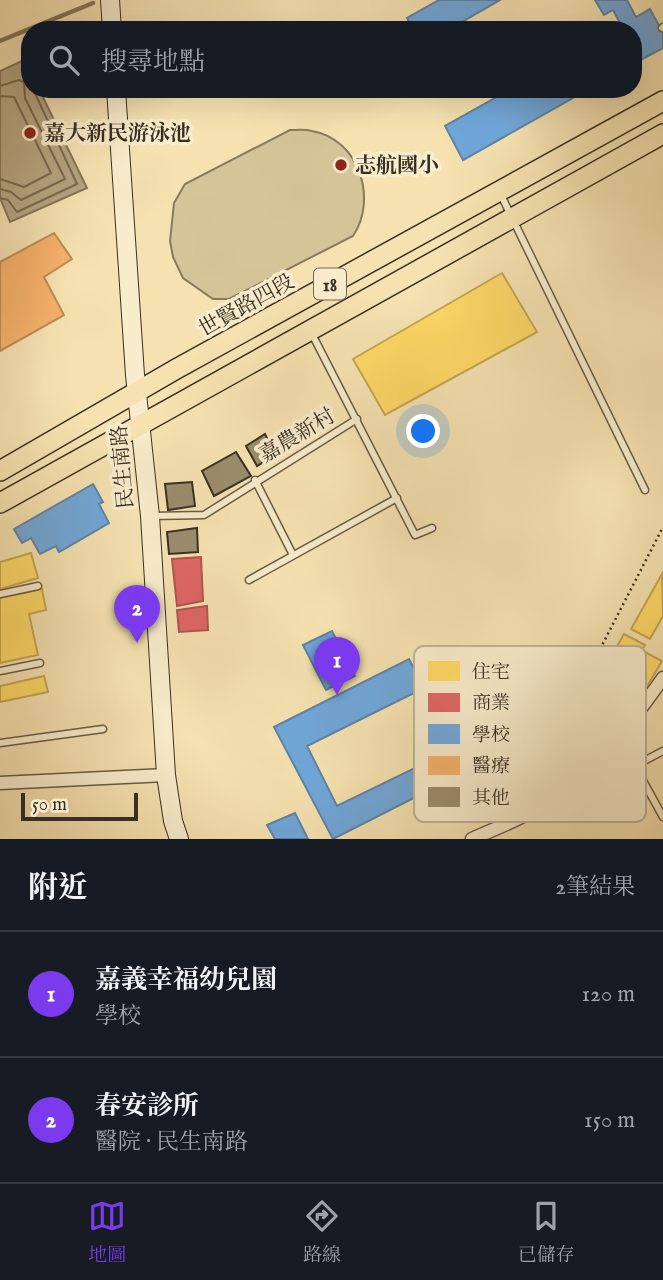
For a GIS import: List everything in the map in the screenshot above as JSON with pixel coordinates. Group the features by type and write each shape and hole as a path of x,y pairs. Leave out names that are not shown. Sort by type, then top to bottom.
{"main road":[{"path":"110,0 111,21"},
{"name":"民生南路","path":"117,98 137,394 150,516 166,775 173,821 179,839"},
{"name":"世賢路四段","path":"0,471 178,368 663,101"},
{"name":"18","path":"0,503 142,427 192,394 663,134"}],"street":[{"path":"646,701 663,678"},
{"path":"0,783 166,775"},
{"path":"472,839 509,822"}],"lane":[{"path":"499,191 645,490"},
{"path":"309,329 415,535 432,528"},
{"name":"嘉農新村","path":"150,516 204,514 357,419"},
{"name":"嘉農新村","path":"255,480 293,555"},
{"path":"249,580 397,498"},
{"path":"0,594 38,586"},
{"path":"0,671 40,663"},
{"path":"0,743 103,729"},
{"path":"646,760 663,751"},
{"path":"646,786 663,817"}],"path":[{"path":"602,646 663,527"},
{"path":"495,829 499,822"}],"shaded area":[{"path":"290,130 309,130 328,136 352,158 360,173 363,189 364,205 360,221 353,236 229,299 213,299 183,278 173,257 170,241 174,203 185,184"}],"water":[{"name":"嘉大新民游泳池","path":"21,61 21,98 43,98 87,188 10,222 0,198 0,71"}],"building: 住宅":[{"path":"502,273 537,332 385,415 353,359"},
{"path":"31,553 38,578 0,589 0,562"},
{"path":"662,574 663,616 650,639 631,629"},
{"path":"42,589 46,610 29,614 38,655 0,663 0,598"},
{"path":"624,634 645,645 644,646 617,646"},
{"path":"646,653 662,661 646,688"},
{"path":"44,676 48,692 0,702 0,686"}],"building: 商業":[{"path":"201,557 203,601 177,606 172,559"},
{"path":"207,606 208,630 179,632 177,610"}],"building: 學校":[{"path":"439,0 500,0 464,21 408,21 407,18"},
{"path":"595,0 627,0 636,17 650,9 663,33 663,48 642,59 642,21 619,21 613,10 604,15"},
{"path":"495,98 573,98 463,160 445,126"},
{"path":"93,484 103,502 99,504 109,523 59,552 56,546 40,554 31,538 22,543 14,529"},
{"path":"332,631 355,676 326,690 303,645"},
{"path":"409,659 414,669 414,693 307,746 337,806 414,768 414,798 333,839 274,727"},
{"path":"295,813 308,839 275,839 267,825"}],"building: 醫療":[{"path":"54,233 72,259 44,277 64,315 0,351 0,262"}],"building: 其他":[{"path":"265,434 275,455 257,466 246,446"},
{"path":"236,452 251,476 214,496 202,471"},
{"path":"192,482 195,506 168,510 165,484"},
{"path":"197,528 198,552 169,554 167,532"}],"waterway":[{"path":"49,21 93,3"},
{"path":"0,41 21,32"}],"place":[{"name":"嘉大新民游泳池","path":"30,133"},
{"name":"志航國小","path":"341,165"},
{"name":"春安診所","path":"137,643"},
{"name":"嘉義幸福幼兒園","path":"337,695"}]}
